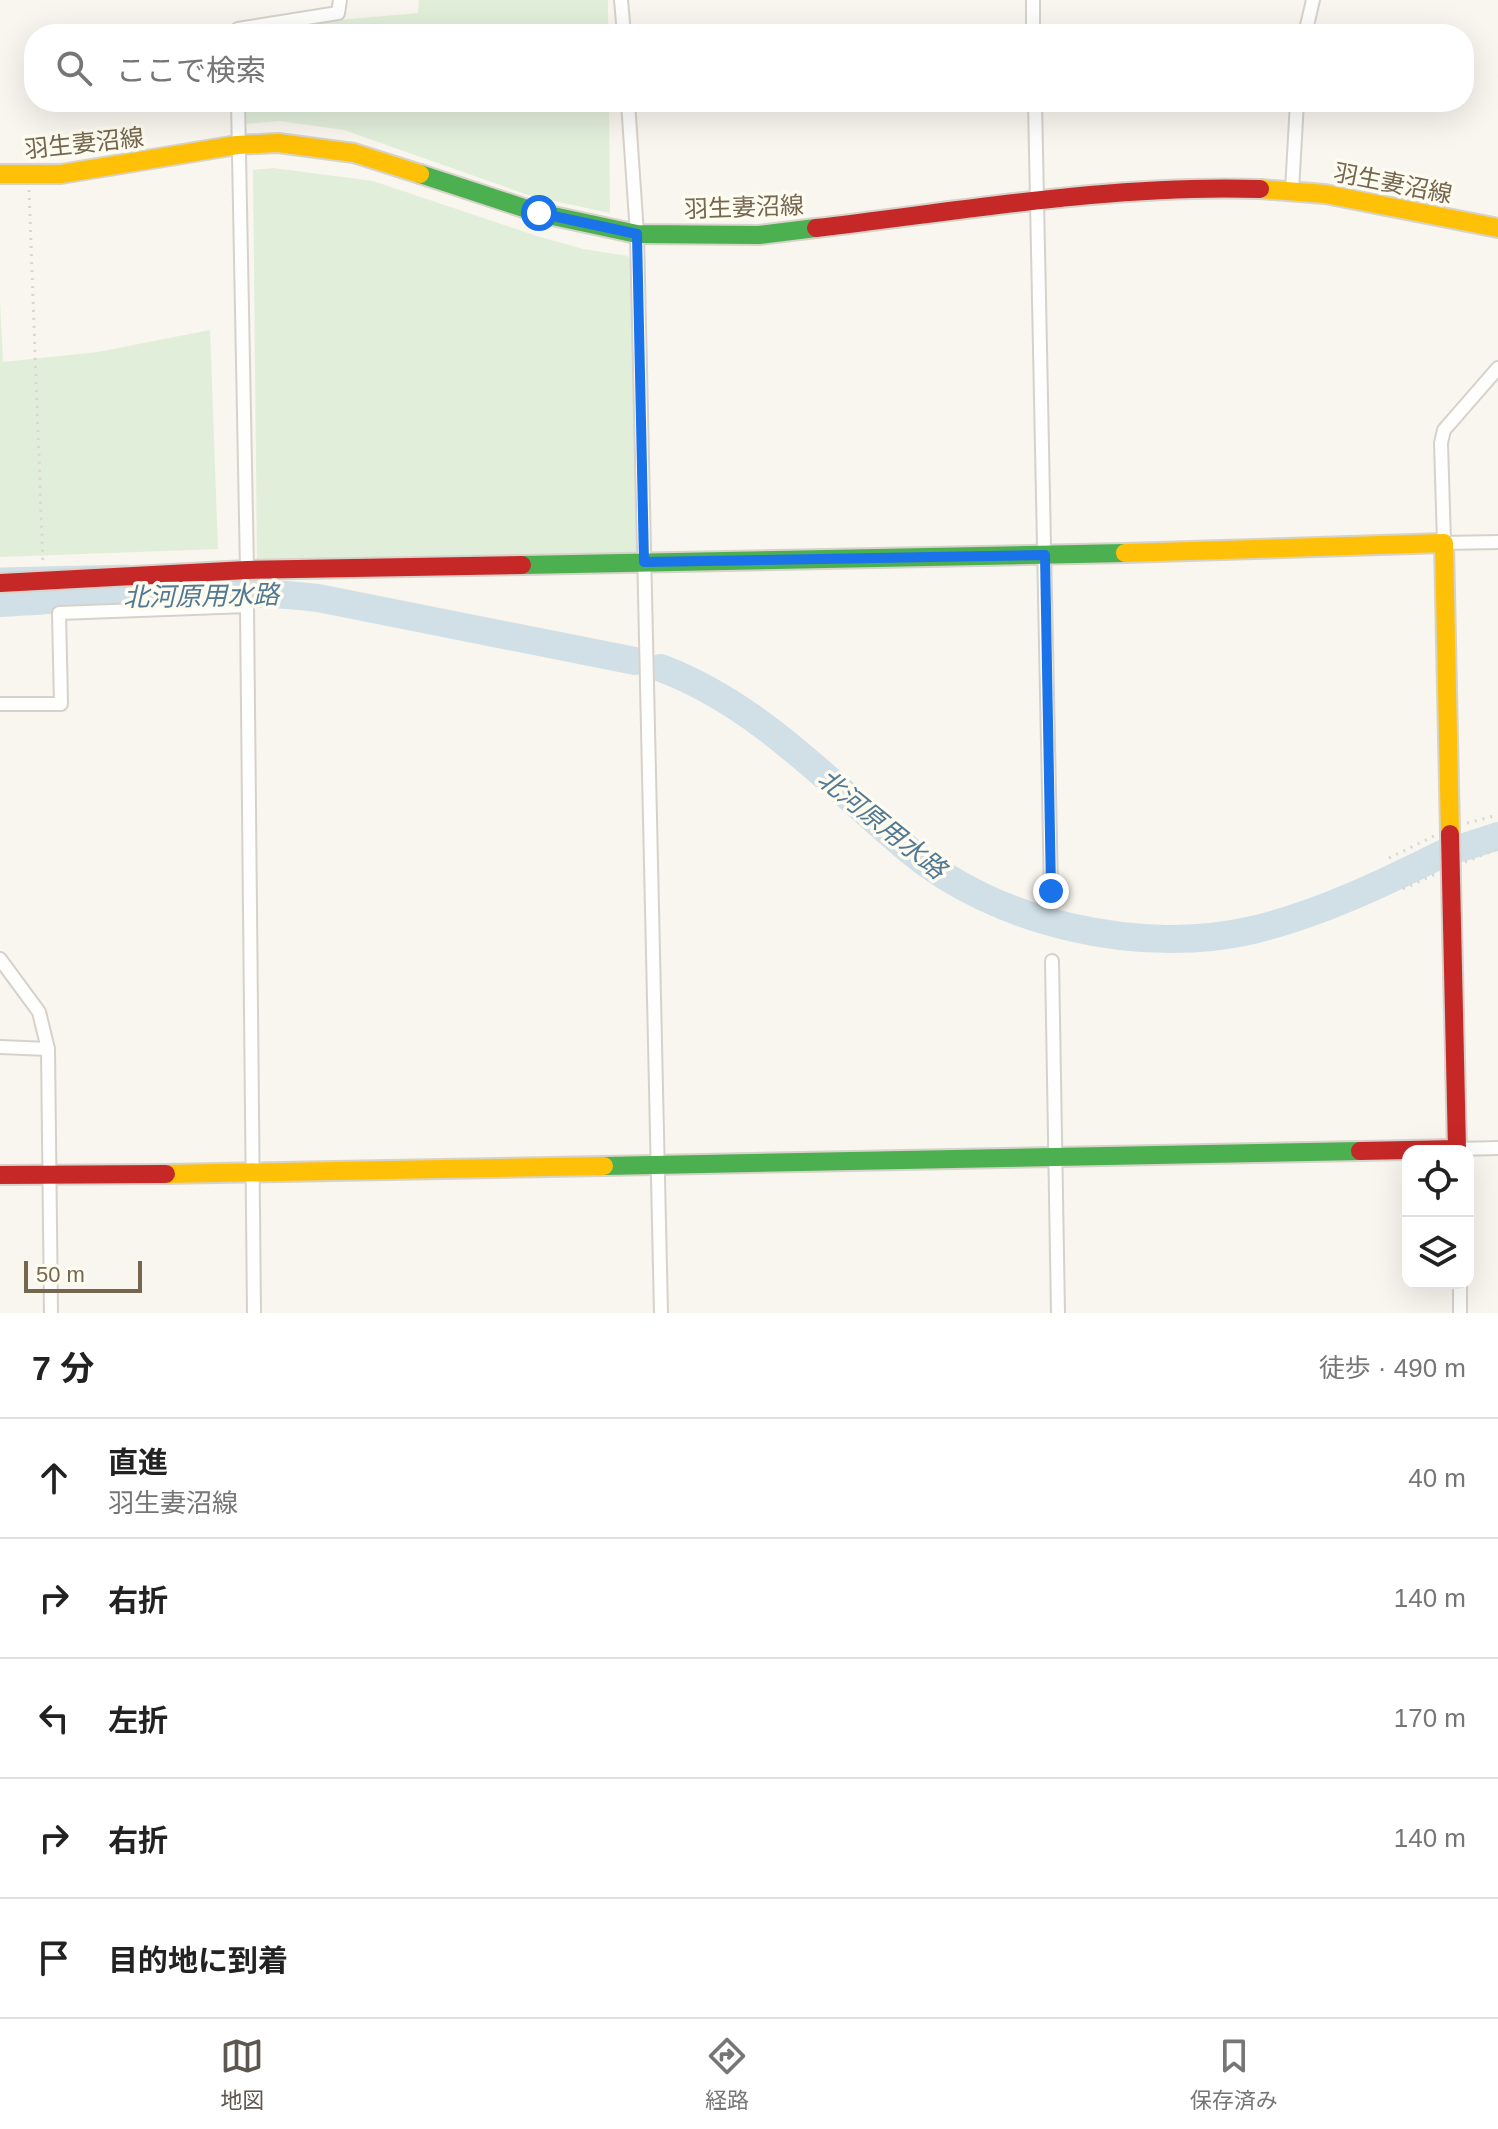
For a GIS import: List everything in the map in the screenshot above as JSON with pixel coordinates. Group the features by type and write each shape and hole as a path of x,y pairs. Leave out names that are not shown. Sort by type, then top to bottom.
{"street":[{"path":"269,24 338,13 340,0"},
{"path":"621,0 623,24"},
{"path":"1033,0 1033,24"},
{"path":"1307,24 1313,0"},
{"path":"238,112 247,570"},
{"path":"629,112 637,234 661,1313"},
{"path":"1035,112 1051,891"},
{"path":"1292,190 1296,112"},
{"name":"羽生妻沼線","path":"0,174 28,175 99,169 237,145 278,143 354,153 539,213 637,234 759,235 1182,188 1292,190 1498,228"},
{"path":"1457,1145 1441,443 1444,430 1498,368"},
{"path":"0,583 247,570 1045,555 1498,542"},
{"path":"0,704 61,704 59,613 247,606 254,1313"},
{"path":"0,959 39,1012 48,1049 51,1313"},
{"path":"1052,961 1058,1313"},
{"path":"0,1047 48,1049"},
{"path":"1474,1149 1498,1148"},
{"path":"0,1175 1402,1151"},
{"path":"1460,1289 1460,1313"}],"path":[{"path":"28,175 44,582"}],"green space":[{"path":"419,0 608,0 608,24 294,24 418,13"},
{"path":"232,112 609,112 610,213 531,196 344,130 280,121 233,125"},
{"path":"273,168 373,181 537,236 583,249 628,256 632,265 639,552 257,561 253,170"},
{"path":"0,301 3,362 98,352 210,330 218,549 0,557"}],"waterway":[{"path":"0,570 127,567"},
{"name":"北河原用水路","path":"0,603 199,593 318,598 635,661"},
{"name":"北河原用水路","path":"661,668 697,684 762,724 909,850 944,876 1027,915 1072,928 1118,936 1164,939 1210,937 1253,930 1326,907 1444,853"},
{"name":"北河原用水路","path":"1461,848 1498,836"}],"traffic: fast":[{"path":"420,174 539,213 637,234 759,235 816,228"},
{"path":"522,565 1125,553"},
{"path":"604,1166 1360,1151"}],"traffic: slow":[{"path":"0,174 61,174 237,145 278,143 354,153 420,174"},
{"path":"1260,189 1325,194 1498,228"},
{"path":"1125,553 1444,543 1450,834"},
{"path":"166,1174 604,1166"}],"traffic: jam":[{"path":"816,228 1094,195 1260,189"},
{"path":"0,583 247,570 522,565"},
{"path":"1360,1151 1457,1149 1450,834"},
{"path":"0,1175 166,1174"}],"route":[{"path":"539,213 637,234 644,562 1045,555 1051,891"}]}
